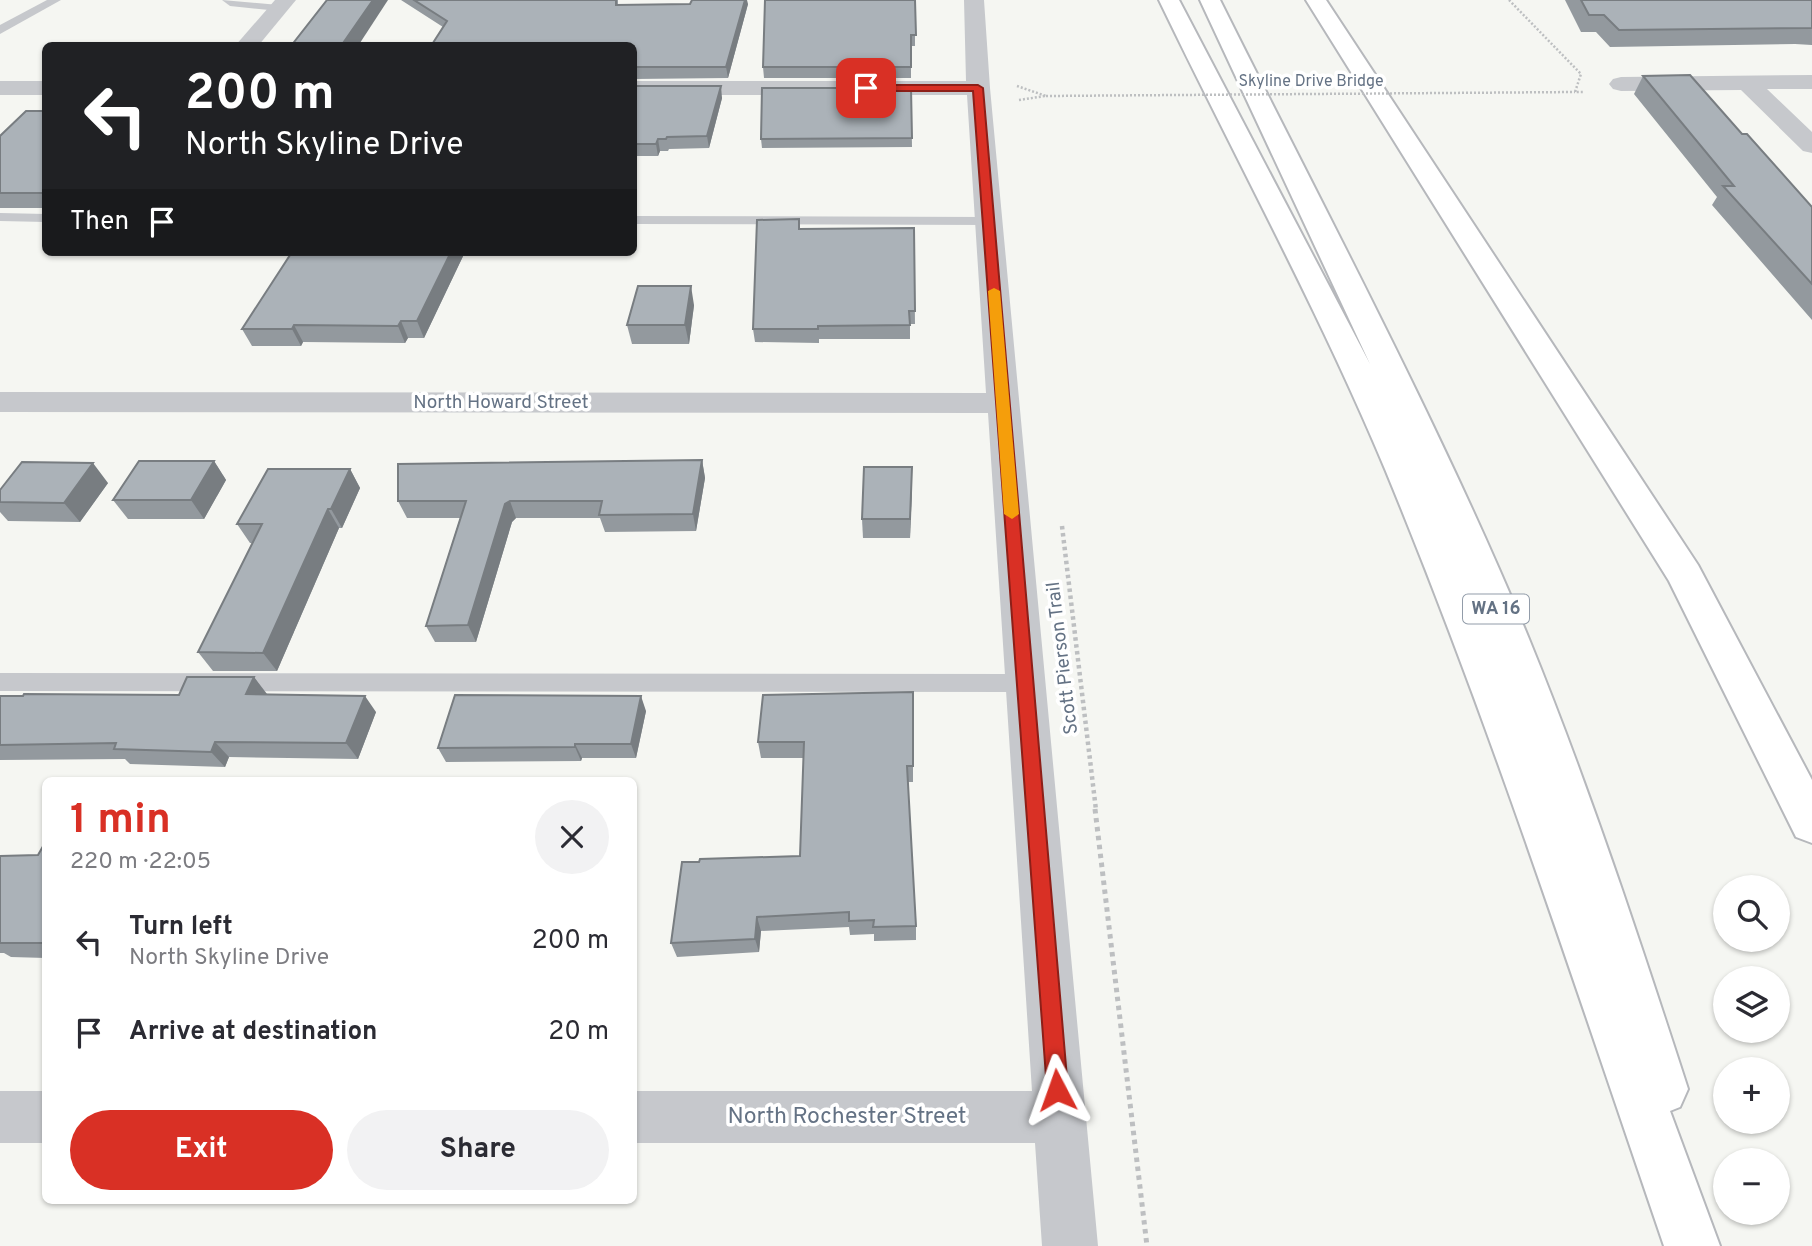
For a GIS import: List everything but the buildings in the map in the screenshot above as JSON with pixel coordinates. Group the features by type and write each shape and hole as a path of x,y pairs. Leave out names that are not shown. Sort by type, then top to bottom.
{"highway":[{"path":"1169,0 1309,272 1401,466 1490,682 1692,1246"},
{"name":"WA 16","path":"1210,0 1421,438 1509,639 1599,886 1711,1246"},
{"path":"1316,0 1685,575 1812,823"},
{"path":"1352,15 1415,154"}],"street":[{"path":"974,0 988,221 1070,1246"},
{"path":"249,42 282,4"},
{"path":"1745,82 1812,146"},
{"path":"1621,83 1812,82"},
{"path":"0,88 42,88"},
{"path":"637,88 978,88"},
{"name":"North Howard Street","path":"0,402 1003,403"},
{"path":"0,1117 42,1117"},
{"name":"North Rochester Street","path":"637,1117 1060,1117"}],"lane":[{"path":"0,30 55,0"},
{"path":"228,0 230,3 244,6 282,4"},
{"path":"0,218 42,218"},
{"path":"637,220 988,221"},
{"path":"0,682 1025,683"}],"path":[{"name":"Skyline Drive Bridge","path":"1046,96 1575,92 1581,74 1509,0"},
{"path":"1012,84 1046,96"},
{"path":"1013,108 1013,101 1046,96"},
{"name":"Scott Pierson Trail","path":"1061,516 1147,1246"}],"slow traffic":[{"path":"994,291 1012,514"}],"route":[{"path":"866,88 978,88 1057,1090"}]}
